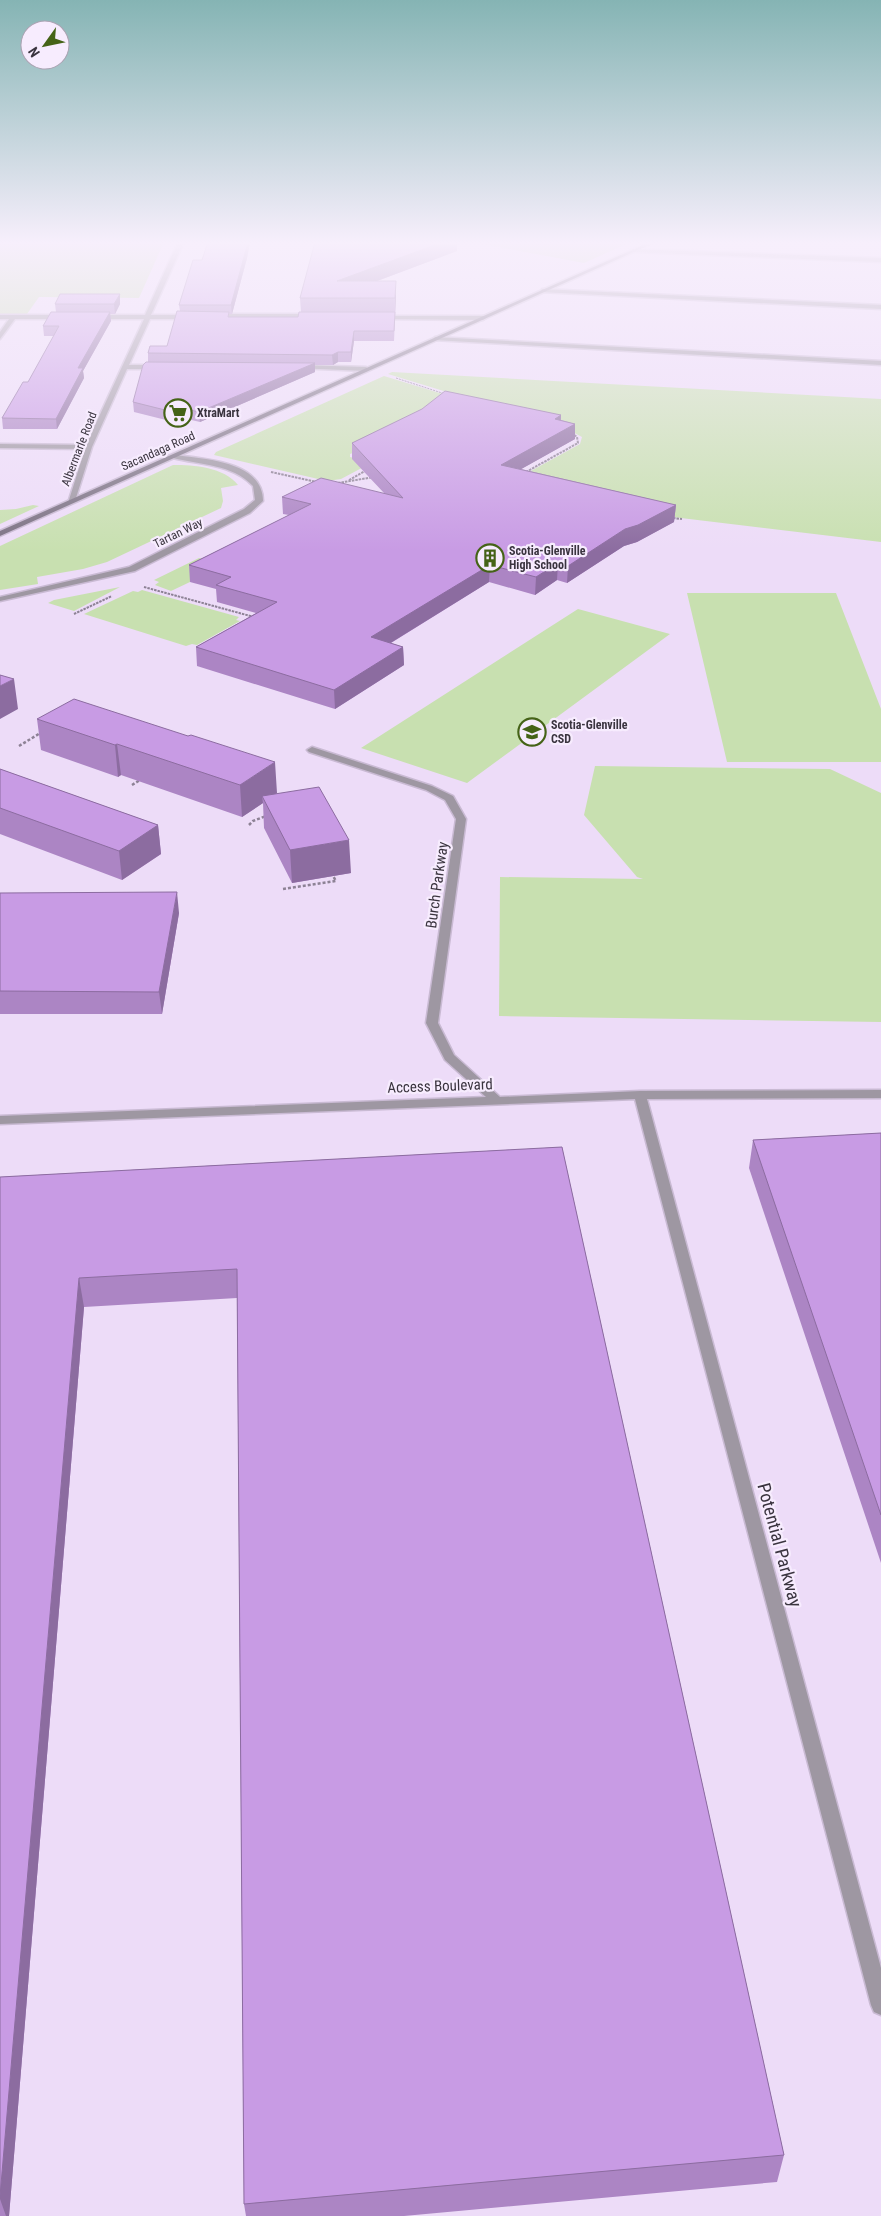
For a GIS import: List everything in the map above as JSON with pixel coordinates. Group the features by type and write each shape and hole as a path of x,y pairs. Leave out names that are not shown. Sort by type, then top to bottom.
{"main road":[{"name":"Sacandaga Road","path":"0,534 421,345"}],"street":[{"name":"Albermarle Road","path":"71,501 89,447 135,345"},
{"path":"554,345 881,363"},
{"path":"126,367 162,367"},
{"path":"293,367 366,370"},
{"path":"0,446 89,447"},
{"name":"Tartan Way","path":"0,598 132,569 247,512 260,502 256,483 242,473 217,464 175,456"},
{"name":"Burch Parkway","path":"312,750 429,788 449,798 461,819 432,1024 449,1057 496,1100"},
{"name":"Access Boulevard","path":"0,1120 640,1095 881,1094"},
{"name":"Potential Parkway","path":"640,1095 881,2005"}],"path":[{"path":"393,377 446,394"},
{"path":"524,473 578,443 577,436 570,432"},
{"path":"346,482 369,469"},
{"path":"263,470 320,482"},
{"path":"338,483 375,477"},
{"path":"668,518 682,519"},
{"path":"144,587 256,618 248,622"},
{"path":"74,614 118,593"},
{"path":"18,746 50,728"},
{"path":"132,785 147,775"},
{"path":"249,825 253,821 270,815"},
{"path":"284,889 336,881 333,876"}],"green space":[{"path":"392,372 881,399 881,542 656,515 518,478 580,444 582,437 565,428 388,374"},
{"path":"384,376 485,407 350,454 350,457 373,462 341,479 327,481 214,455 216,452"},
{"path":"173,465 208,468 225,474 238,485 221,488 223,501 221,508 107,562 83,569 37,577 38,584 0,590 0,546"},
{"path":"33,505 39,506 0,524 0,510"},
{"path":"199,558 204,559 190,582 171,591 155,585 159,582 154,580"},
{"path":"120,587 74,611 48,603 54,600"},
{"path":"142,590 239,617 236,620 240,621 197,645 186,646 84,614 133,591 138,592"},
{"path":"687,593 836,593 881,709 881,762 727,762"},
{"path":"578,609 670,634 467,783 361,748"},
{"path":"595,766 830,769 881,793 881,1022 499,1016 500,877 643,879 637,877 584,815"}],"building":[{"path":"48,345 91,345 78,368 83,368 56,419 2,418 23,382 28,382"},
{"path":"352,345 351,352 338,352 332,355 148,353 150,346"},
{"path":"146,362 315,363 199,412 186,409 177,413 133,402 143,365"},
{"name":"Scotia-Glenville High School","path":"445,391 561,415 555,419 575,424 501,465 676,505 638,525 625,529 568,566 558,563 536,577 490,565 371,637 403,647 334,690 196,647 277,602 216,585 231,577 189,565 311,504 282,497 321,478 403,498 352,443 422,409"},
{"path":"0,675 14,679 0,686"},
{"path":"74,699 275,762 240,785 37,719"},
{"path":"0,769 158,825 119,851 0,808"},
{"path":"319,787 349,840 290,850 262,796"},
{"path":"177,892 159,992 0,991 0,893"},
{"path":"881,1133 881,1515 753,1140"},
{"path":"562,1147 784,2155 244,2204 237,1269 79,1278 0,2196 0,1177"}],"place":[{"name":"XtraMart","path":"178,413"},
{"name":"Scotia-Glenville High School","path":"490,558"},
{"name":"Scotia-Glenville CSD","path":"532,732"}]}
